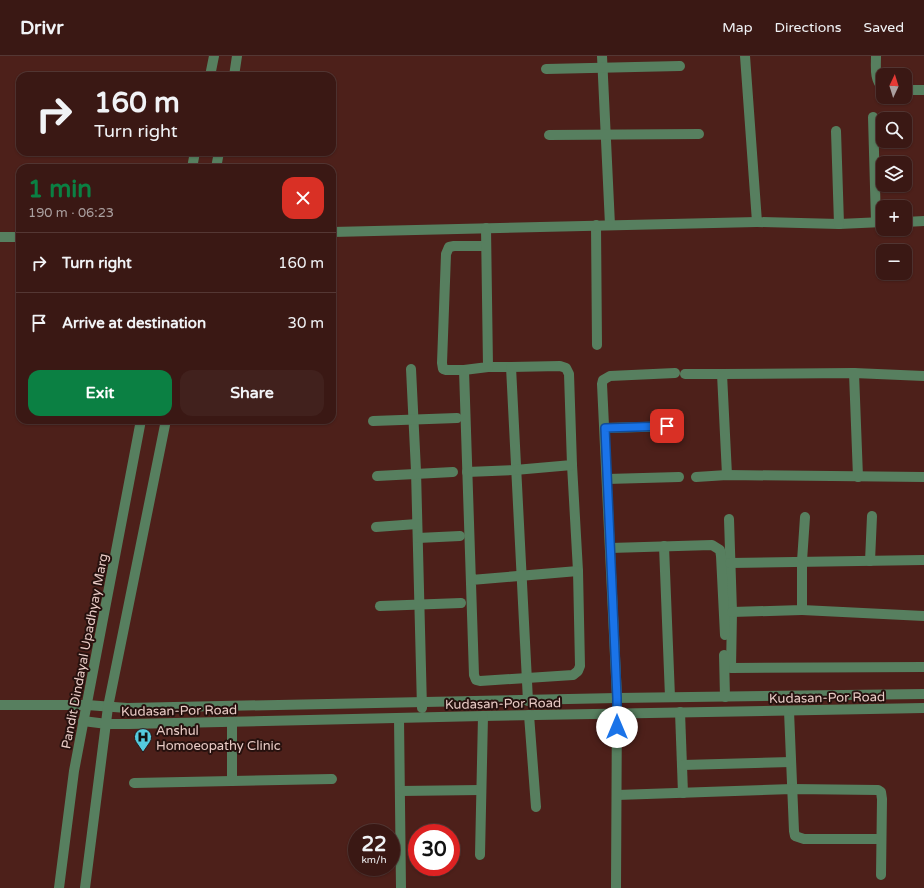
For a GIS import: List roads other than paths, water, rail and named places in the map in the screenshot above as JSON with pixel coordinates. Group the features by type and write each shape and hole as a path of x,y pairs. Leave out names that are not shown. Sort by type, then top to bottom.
{"street":[{"path":"211,72 214,56"},
{"path":"235,72 237,56"},
{"path":"602,56 610,225"},
{"path":"745,56 757,222"},
{"path":"876,56 876,68"},
{"path":"546,68 680,66"},
{"path":"912,90 924,90"},
{"path":"873,117 878,200"},
{"path":"836,130 839,224"},
{"path":"549,135 700,134"},
{"path":"336,232 757,222 839,224 876,222"},
{"path":"912,223 924,225"},
{"path":"596,225 598,345"},
{"path":"486,228 488,367"},
{"path":"0,237 16,237"},
{"path":"464,370 474,675 476,680 480,682 574,675 580,666 578,571 572,466 569,374 566,368 560,366 488,367 464,370 443,369 446,254 449,248 454,246 486,246"},
{"path":"511,367 515,470 528,701"},
{"path":"411,369 416,474 422,717"},
{"path":"854,373 858,477"},
{"path":"616,888 618,714 603,380 610,376 680,374 854,373 924,376"},
{"path":"722,374 727,476"},
{"path":"373,421 457,418"},
{"name":"Pandit Dindayal Upadhyay Marg","path":"58,888 74,771 140,424"},
{"path":"84,888 107,724 108,707 165,424"},
{"path":"605,428 679,426"},
{"path":"467,472 572,466"},
{"path":"377,476 453,472"},
{"path":"607,479 679,477"},
{"path":"696,477 924,477"},
{"path":"870,561 872,516"},
{"path":"802,610 802,561 805,517"},
{"path":"729,519 732,612 731,668 924,667"},
{"path":"376,527 417,524"},
{"path":"418,538 460,536"},
{"path":"610,548 712,545 720,550 725,623 724,696"},
{"path":"664,546 670,697"},
{"path":"730,563 924,560"},
{"path":"471,580 578,571"},
{"path":"380,606 461,603"},
{"path":"732,612 802,610 924,616"},
{"name":"Kudasan-Por Road","path":"0,705 108,707 924,694"},
{"name":"Kudasan-Por Road","path":"83,721 107,724 924,708"},
{"path":"789,711 794,831 796,836 804,839 881,839"},
{"path":"680,712 683,793"},
{"path":"530,715 536,807"},
{"path":"480,854 483,716"},
{"path":"399,718 401,888"},
{"path":"232,722 232,781"},
{"path":"683,765 791,762"},
{"path":"134,783 332,779"},
{"path":"617,795 792,789 878,790 881,792 882,799 880,875"},
{"path":"400,791 481,790"}],"place":[{"name":"Anshul Homoeopathy Clinic","path":"143,752"}]}
